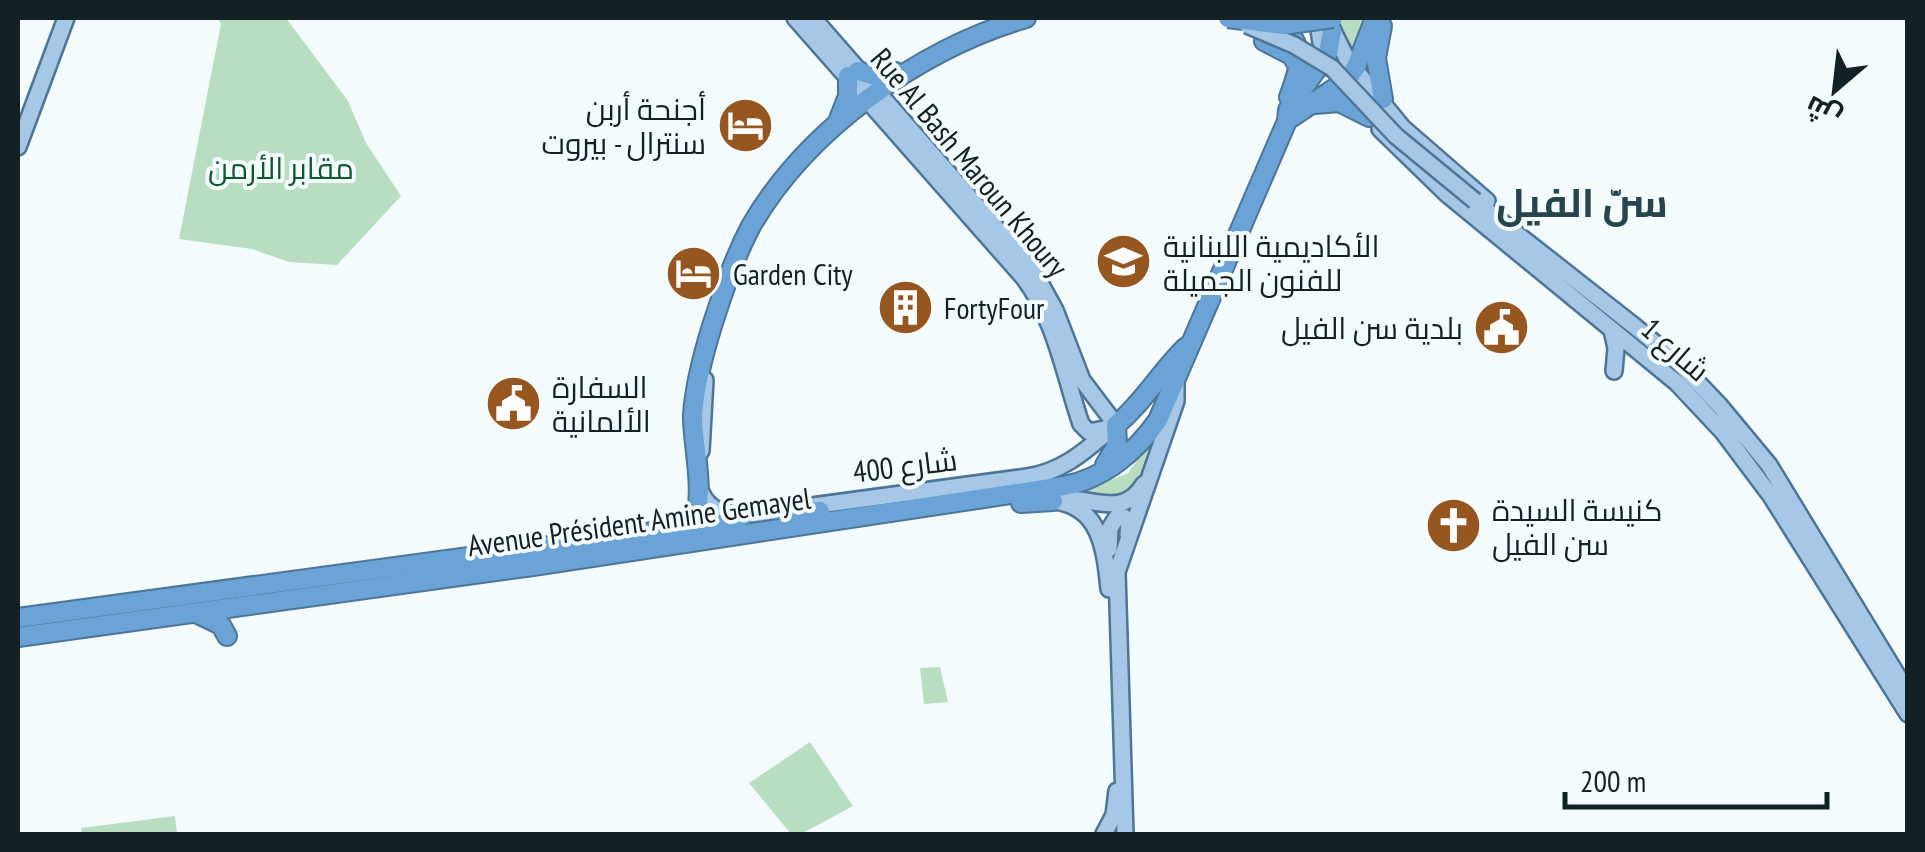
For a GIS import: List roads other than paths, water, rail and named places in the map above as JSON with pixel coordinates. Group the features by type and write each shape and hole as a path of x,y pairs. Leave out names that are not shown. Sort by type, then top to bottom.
{"highway":[{"path":"835,126 853,74 881,78 1026,18"},
{"path":"1227,18 1283,25 1331,22 1330,48 1288,115"},
{"path":"1276,18 1297,43 1299,67 1288,115"},
{"path":"1288,115 1344,89 1375,18"},
{"path":"1383,99 1376,58 1385,18"},
{"path":"1264,41 1292,54 1299,67"},
{"path":"698,488 693,415 701,360 722,293 750,228 780,185 835,126 911,68"},
{"path":"1310,104 1339,102 1369,117"},
{"name":"Avenue Président Amine Gemayel","path":"18,638 678,545 1074,484 1098,475 1128,454 1152,430 1176,383 1288,115"},
{"path":"1098,475 1117,445 1115,426 1139,405 1166,366 1194,340"},
{"name":"Avenue Président Amine Gemayel","path":"18,618 688,527 697,514 698,488"},
{"path":"956,502 1053,501"},
{"path":"776,509 786,513 838,510 863,515"},
{"path":"678,545 744,515"},
{"path":"196,613 221,625 227,636 240,606"}],"main road":[{"path":"18,148 66,18"},
{"path":"795,18 853,74"},
{"name":"Rue Al Bash Maroun Khoury","path":"813,18 871,95 1033,270 1056,310 1076,368 1115,426"},
{"name":"شارع 1","path":"1227,18 1294,45 1332,68 1396,136 1680,364 1769,466 1908,692"},
{"path":"1317,18 1323,61"},
{"name":"شارع 1","path":"1331,22 1341,50 1404,128 1517,233"},
{"name":"شارع 1","path":"1323,61 1328,74 1448,194 1677,383 1735,448 1771,496 1908,714"},
{"path":"1344,89 1358,80 1404,128"},
{"path":"871,95 1031,287 1079,421 1089,432 1115,426"},
{"path":"1612,330 1616,348 1614,371"},
{"path":"1633,346 1645,344 1654,350 1720,406"},
{"path":"1104,834 1121,805 1118,572 1176,400 1176,383"},
{"name":"شارع 400","path":"744,515 1044,474 1072,461 1115,426"},
{"path":"1053,501 1120,505 1140,490 1156,461"},
{"path":"698,488 716,512 744,515"},
{"path":"1053,501 1074,506 1096,526 1108,578"},
{"path":"1125,834 1108,578 1110,528 1116,517 1129,522 1128,540"}],"place":[{"name":"أجنحة أربن سنترال - بيروت","path":"745,125"},
{"name":"الأكاديمية اللبنانية للفنون الجميلة","path":"1124,262"},
{"name":"Garden City","path":"694,273"},
{"name":"FortyFour","path":"905,307"},
{"name":"بلدية سن الفيل","path":"1502,327"},
{"name":"السفارة الألمانية","path":"513,403"},
{"name":"كنيسة السيدة سن الفيل","path":"1453,526"}],"district":[{"name":"سنّ الفيل","path":"1582,202"}],"park label":[{"name":"مقابر الأرمن","path":"281,167"}]}
